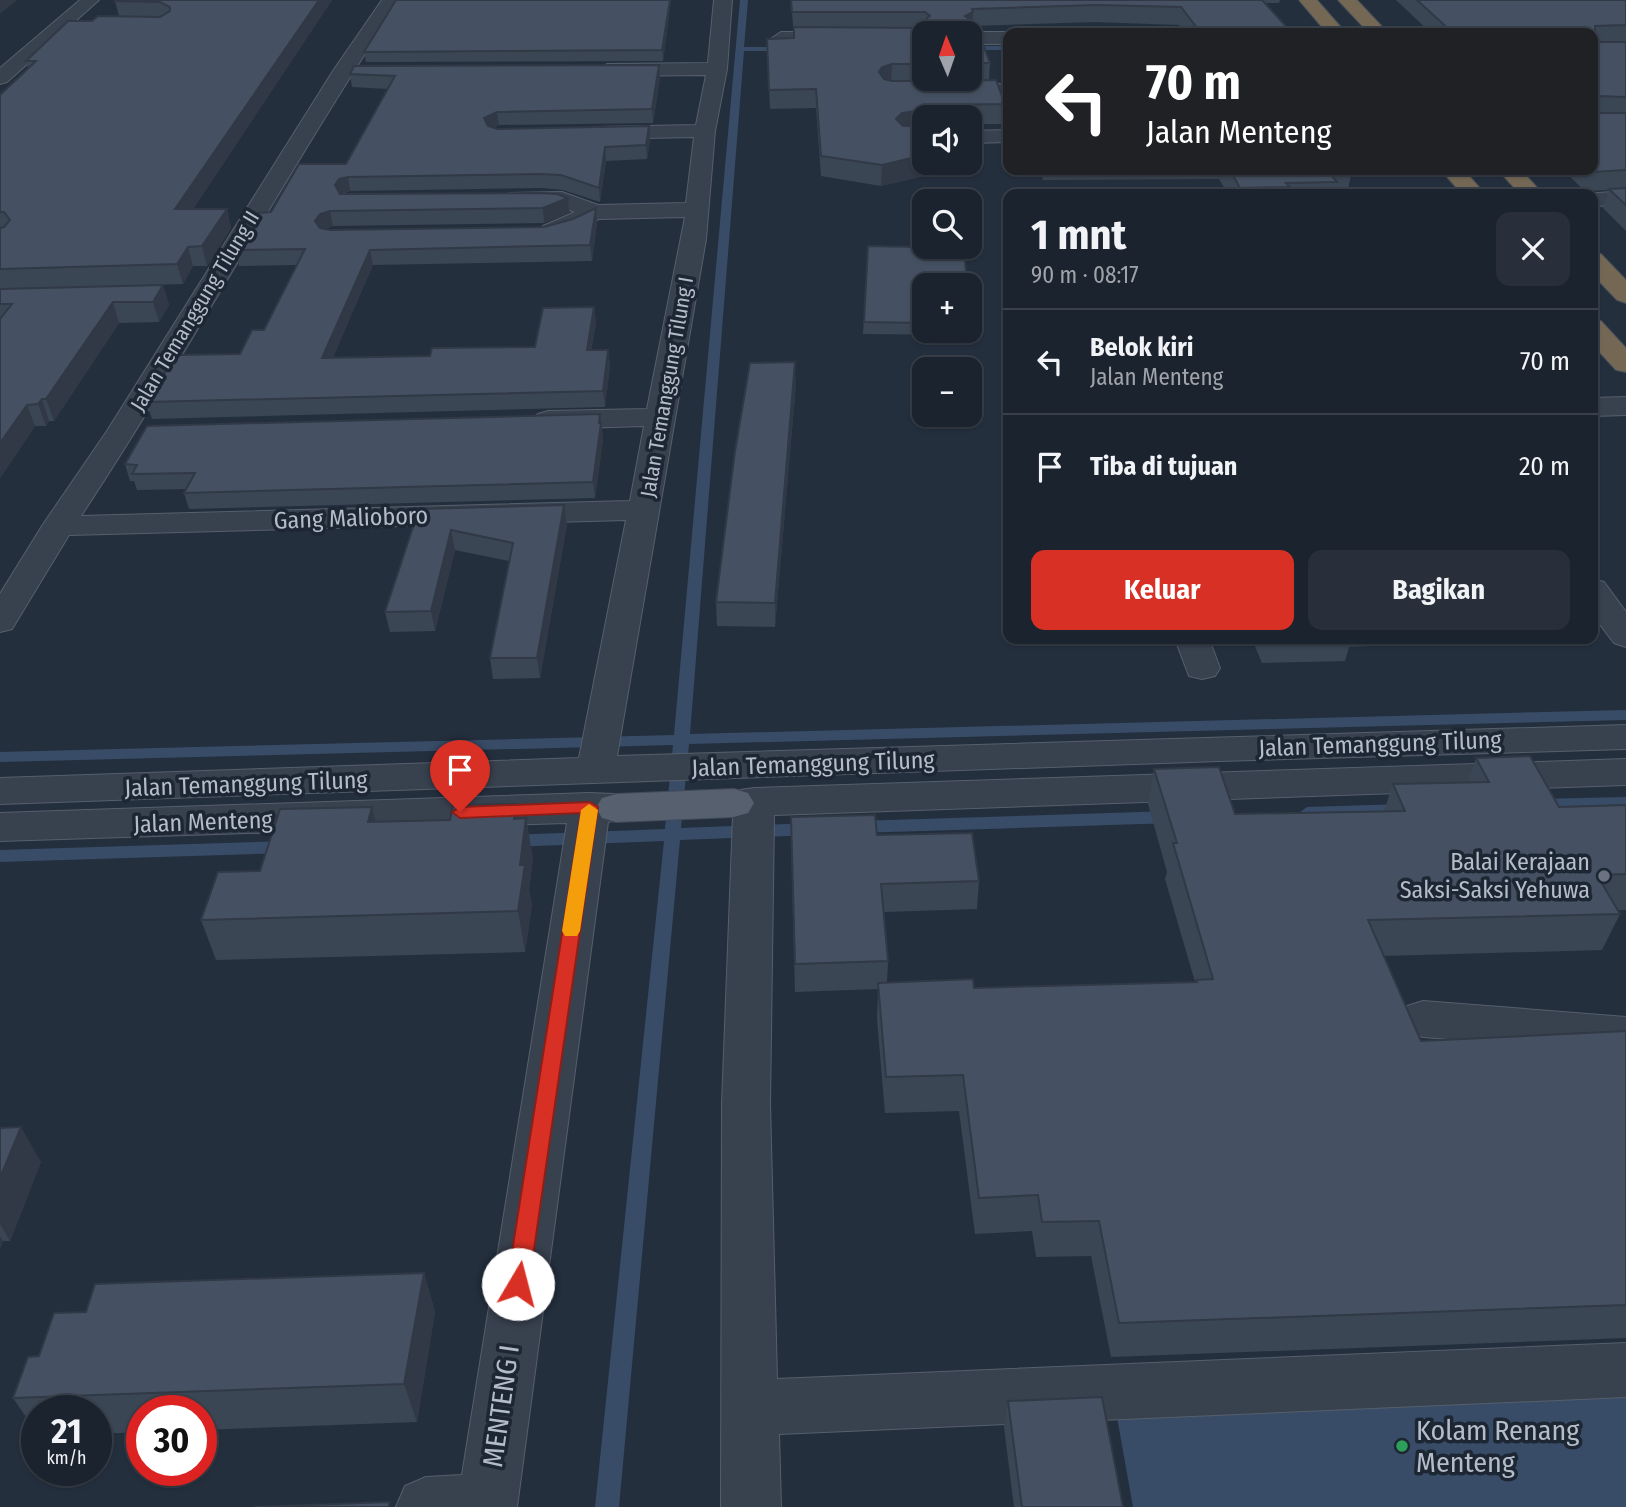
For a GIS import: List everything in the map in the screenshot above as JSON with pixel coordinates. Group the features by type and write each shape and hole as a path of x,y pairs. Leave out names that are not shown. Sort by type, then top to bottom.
{"highway":[{"path":"1308,0 1332,28 1374,28"},
{"path":"1347,0 1374,28"},
{"path":"1457,175 1469,189"},
{"path":"1514,175 1527,189"},
{"path":"1598,266 1626,295"},
{"path":"1598,334 1626,364"}],"main road":[{"name":"Jalan Temanggung Tilung","path":"605,789 740,790"}],"street":[{"path":"0,78 90,0"},
{"name":"Jalan Temanggung Tilung II","path":"0,622 58,526 136,431 204,294 355,71 391,0"},
{"name":"Jalan Temanggung Tilung I","path":"605,789 614,682 698,210 714,53 723,0"},
{"path":"62,24 88,24"},
{"path":"781,38 912,38"},
{"path":"982,38 1003,38"},
{"path":"593,70 714,53"},
{"path":"982,90 1003,90"},
{"path":"568,133 705,131"},
{"path":"982,137 1003,136"},
{"path":"491,198 562,199 595,212 698,210"},
{"path":"1598,199 1626,198"},
{"path":"524,234 546,233 566,227 595,212"},
{"path":"177,295 204,294"},
{"path":"1598,407 1626,406"},
{"path":"523,421 660,417"},
{"name":"Gang Malioboro","path":"58,526 645,510"},
{"path":"1598,597 1626,636"},
{"name":"Jalan Temanggung Tilung","path":"740,790 1113,771 1626,737"},
{"name":"Jalan Temanggung Tilung","path":"1113,771 1626,772"},
{"name":"Jalan Temanggung Tilung","path":"0,791 605,789"},
{"name":"Jalan Menteng","path":"0,827 605,789"},
{"name":"MENTENG I","path":"487,1506 605,789"},
{"path":"740,790 751,1507"},
{"path":"1423,1019 1626,1035"},
{"path":"750,1408 1626,1370"},
{"path":"426,1507 487,1506"}],"water":[{"path":"1626,1384 1626,1507 1133,1507 1115,1406"}],"building":[{"path":"116,0 319,0 175,209 227,209 202,246 188,247 177,264 0,269 0,228 10,220 4,212 0,212 0,95 36,61 26,61 68,21 92,21 98,16 160,17 170,11 170,7 160,2"},
{"path":"396,0 670,0 662,50 364,52"},
{"path":"791,0 1262,0 1287,28 1197,28 1181,7 1096,5 972,9 973,12 965,16 968,21 927,21 930,16 925,12 792,12"},
{"path":"1417,0 1626,0 1626,25 1595,28 1448,28"},
{"path":"794,27 912,28 912,64 882,67 879,72 884,79 912,81 912,91 982,91 982,80 996,80 1003,104 912,105 912,112 902,113 896,119 903,126 912,126 912,158 882,165 821,156 816,89 769,90 767,39 794,38"},
{"path":"982,42 990,63 982,63"},
{"path":"1598,42 1626,42 1626,97 1598,96"},
{"path":"659,65 652,109 497,112 484,118 488,126 497,129 649,126 646,145 605,147 599,188 561,175 540,174 348,177 339,179 335,185 340,194 540,193 568,198 543,208 330,211 320,214 315,221 320,228 330,230 544,227 573,219 596,208 590,245 370,250 322,358 430,356 432,348 535,347 543,308 594,307 587,350 608,350 603,391 147,402 176,355 240,354 252,330 264,330 305,249 235,250 258,213 271,212 299,164 346,164 395,76 350,74 354,66"},
{"path":"1598,113 1626,113 1626,170 1598,172"},
{"path":"1233,175 1351,175 1332,176 1337,182 1286,183 1290,187 1240,188"},
{"path":"1626,188 1626,205 1609,189"},
{"path":"868,246 912,247 912,259 965,259 966,273 912,273 912,323 864,322"},
{"path":"163,285 153,302 113,302 46,399 42,399 38,404 27,405 0,443 0,319 12,304 0,304 0,289"},
{"path":"795,362 775,603 716,602 735,451 750,363"},
{"path":"600,414 593,482 184,493 195,473 132,474 137,465 125,464 147,426"},
{"path":"564,505 537,658 490,658 513,543 451,530 431,611 385,612 419,509"},
{"path":"1530,756 1559,807 1626,805 1626,874 1597,875 1620,914 1368,920 1421,1041 1626,1031 1626,1305 1119,1323 1099,1221 1042,1222 1038,1195 979,1198 963,1075 886,1077 878,983 973,979 974,988 1197,982 1196,980 1213,979 1173,843 1177,843 1154,769 1219,767 1235,814 1405,811 1393,784 1489,782 1476,758"},
{"path":"516,804 514,819 526,818 520,865 525,865 518,911 201,920 218,872 260,871 280,809 372,807 368,822 450,820 453,805"},
{"path":"875,815 877,835 972,833 979,881 881,884 888,961 795,964 791,817"},
{"path":"21,1127 0,1178 0,1128"},
{"path":"424,1273 404,1384 97,1395 21,1395 21,1398 13,1398 28,1357 39,1356 54,1313 86,1312 95,1284"},
{"path":"1102,1397 1123,1507 1022,1507 1008,1401"},
{"path":"389,1502 389,1507 254,1507"}],"waterway":[{"path":"682,739 744,0"},
{"path":"982,48 1003,48"},
{"path":"741,49 787,49"},
{"path":"682,739 1626,715"},
{"path":"0,757 682,739"},
{"path":"673,835 682,739"},
{"path":"1538,805 1626,803"},
{"path":"1307,813 1404,810"},
{"path":"856,827 1173,817"},
{"path":"673,835 813,829"},
{"path":"510,841 673,835"},
{"path":"607,1507 673,835"},
{"path":"0,856 288,847"}],"slow traffic":[{"path":"571,931 589,810"}],"place":[{"name":"Balai Kerajaan Saksi-Saksi Yehuwa","path":"1604,876"},
{"name":"Kolam Renang Menteng","path":"1402,1446"}],"route":[{"path":"460,812 590,807 518,1284"}]}
